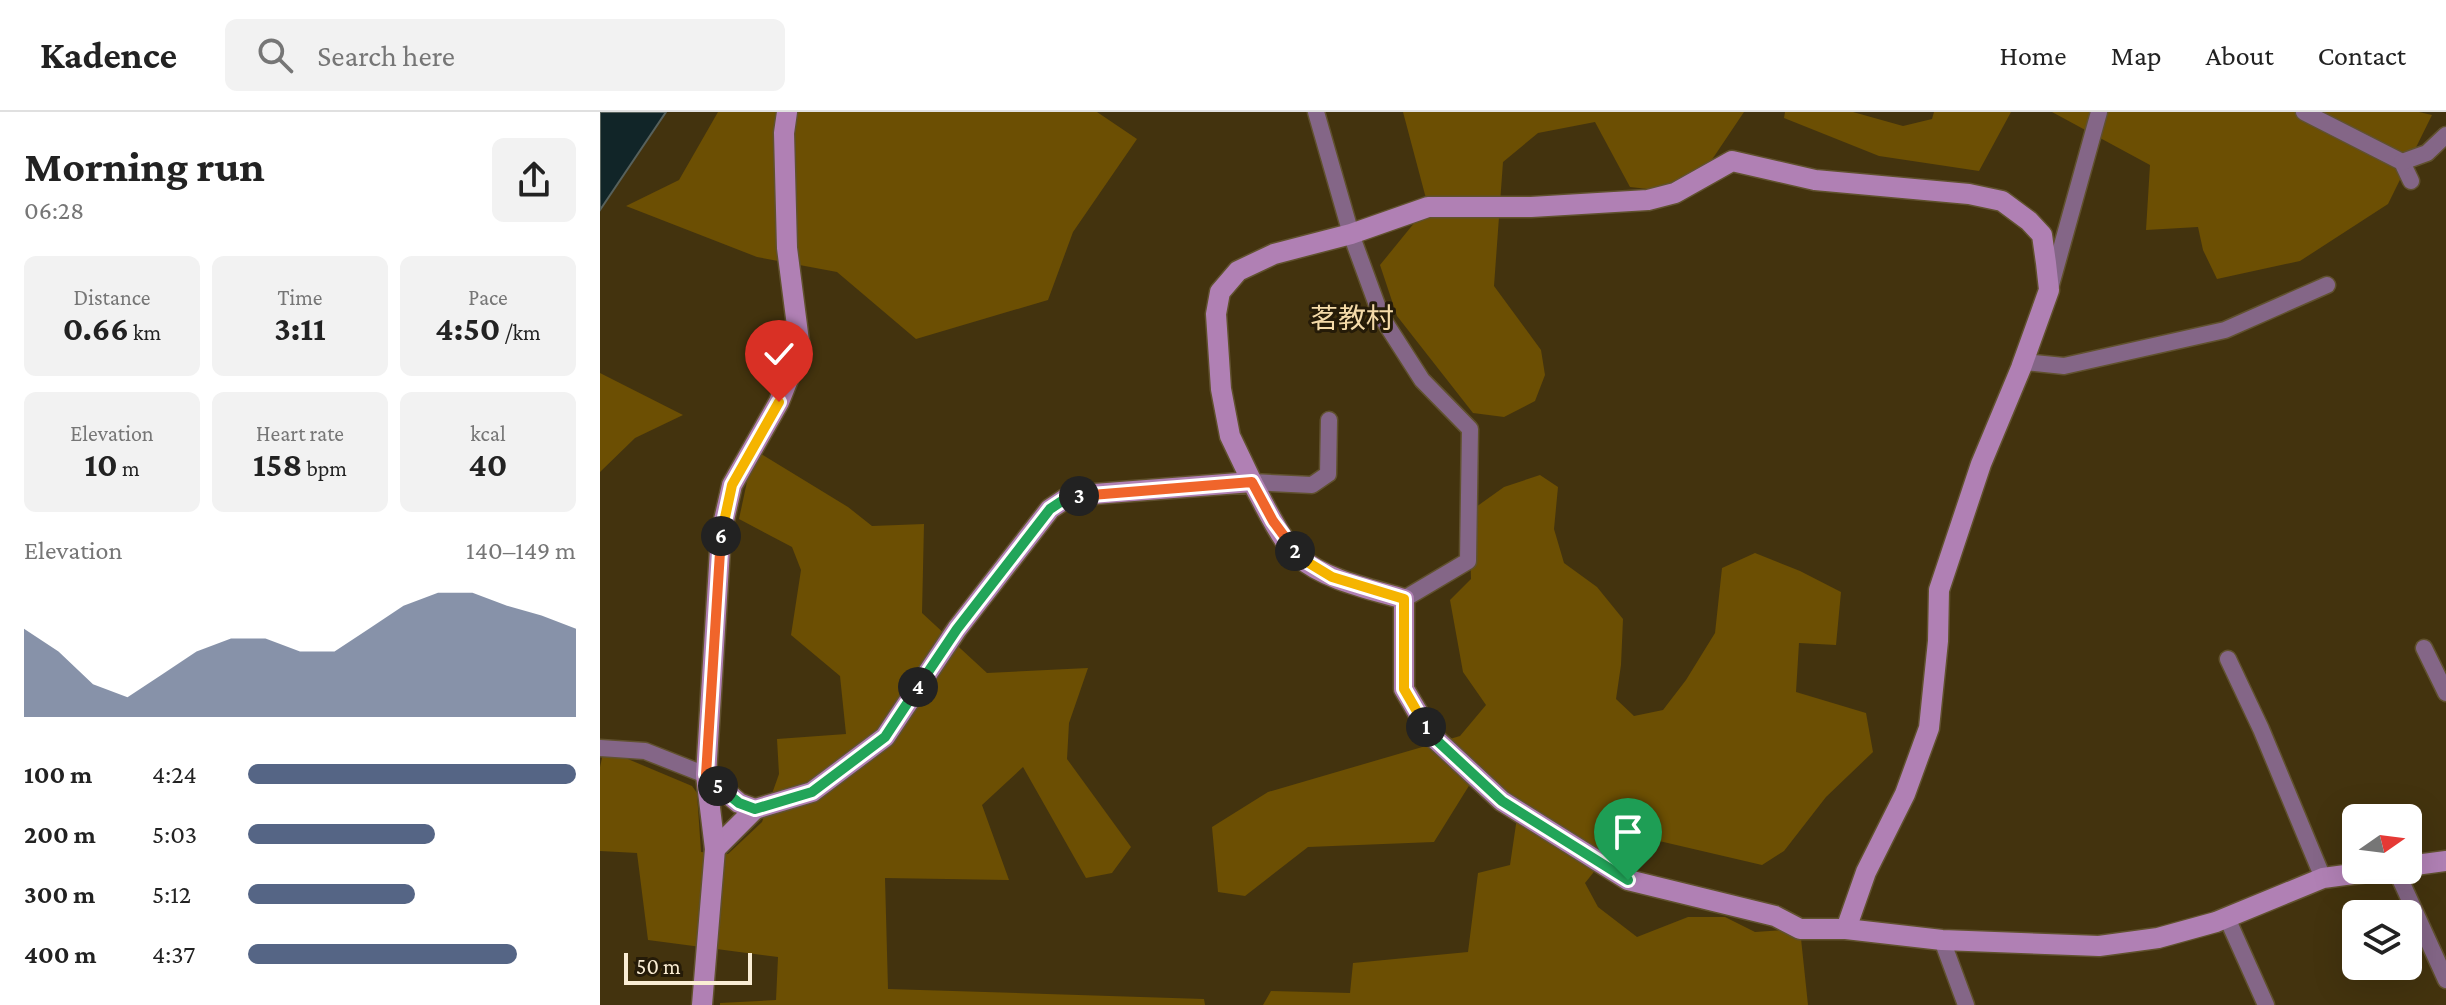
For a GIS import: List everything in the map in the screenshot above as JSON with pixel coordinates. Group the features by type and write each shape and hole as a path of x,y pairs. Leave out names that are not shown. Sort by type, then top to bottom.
{"street":[{"path":"702,1005 715,849 706,775 721,533 732,485 779,402 800,349 787,248 784,133 787,112"},
{"path":"1316,112 1351,234 1381,316 1422,380 1470,429 1468,561 1404,599 1332,577 1299,557 1273,521 1252,482 1230,436 1221,389 1216,314 1220,292 1238,271 1274,254 1351,234 1428,207 1531,207 1648,200 1675,193 1732,161 1815,180 1969,194 2002,201 2042,235 2049,290"},
{"path":"1846,929 1866,872 1905,794 1929,728 1938,641 1939,590 1981,464 2024,362 2049,290 2099,112"},
{"path":"2304,112 2402,162 2411,181"},
{"path":"2402,162 2427,153 2446,135"},
{"path":"2024,362 2064,366 2225,330 2327,285"},
{"path":"715,849 755,809 812,792 885,737 957,629 1050,509 1065,499 1081,495 1252,482 1312,485 1328,474 1329,420"},
{"path":"1404,599 1404,689 1431,735 1502,801 1628,880 1775,916 1800,929 1846,929 1942,940 2099,946 2158,938 2227,918 2323,878 2342,875"},
{"path":"2424,648 2446,693"},
{"path":"2228,659 2261,729 2323,878"},
{"path":"600,748 645,751 706,775 739,803 755,809"},
{"path":"2422,864 2446,861"},
{"path":"2402,884 2446,980"},
{"path":"2227,918 2266,1005"},
{"path":"1942,940 1966,1005"}],"shaded area":[{"path":"718,112 1097,112 1137,139 1073,232 1048,300 916,339 837,272 757,257 626,206 679,180"},
{"path":"1403,112 1744,112 1709,164 1657,190 1630,187 1595,122 1538,133 1503,162 1494,286 1541,350 1545,375 1535,401 1504,417 1473,413 1397,316 1380,265 1428,206"},
{"path":"1785,112 1853,112 1903,126 1932,119 1934,112 2011,112 1979,171 1879,156 1784,118"},
{"path":"2052,112 2419,112 2432,115 2388,204 2300,261 2217,279 2203,250 2198,227 2146,230 2150,165"},
{"path":"600,373 683,415 635,438 600,472"},
{"path":"761,454 848,507 872,526 924,524 922,613 987,673 1088,668 1069,723 1067,759 1131,847 1112,873 1086,878 1023,767 982,805 1009,880 885,878 888,989 1204,999 1205,1005 720,1005 776,1000 778,957 648,940 637,853 600,851 600,767 604,749 692,786 697,793 701,852 728,854 762,822 779,774 777,739 846,734 840,676 791,635 801,570 792,547 739,519 748,477"},
{"path":"1540,475 1558,487 1554,529 1564,563 1597,587 1623,619 1616,699 1634,716 1663,710 1715,633 1722,568 1755,553 1841,592 1836,645 1799,643 1796,692 1866,713 1873,752 1826,797 1784,851 1762,865 1642,837 1617,843 1585,883 1598,907 1637,937 1688,917 1725,917 1755,932 1800,929 1808,1005 1263,1005 1271,991 1350,993 1353,963 1468,952 1478,873 1510,865 1519,804 1480,768 1434,842 1308,847 1245,896 1218,892 1212,827 1268,792 1460,736 1486,705 1463,672 1450,600 1471,579 1469,512 1504,487"}],"water":[{"path":"600,112 666,112 600,210"}],"district":[{"name":"茗教村","path":"1352,318"}],"route":[{"path":"779,402 732,485 721,533 706,775 739,803 755,809 812,792 885,737 957,629 1050,509 1065,499 1081,495 1252,482 1273,521 1299,557 1332,577 1404,599 1404,689 1431,735 1502,801 1628,880"}]}
